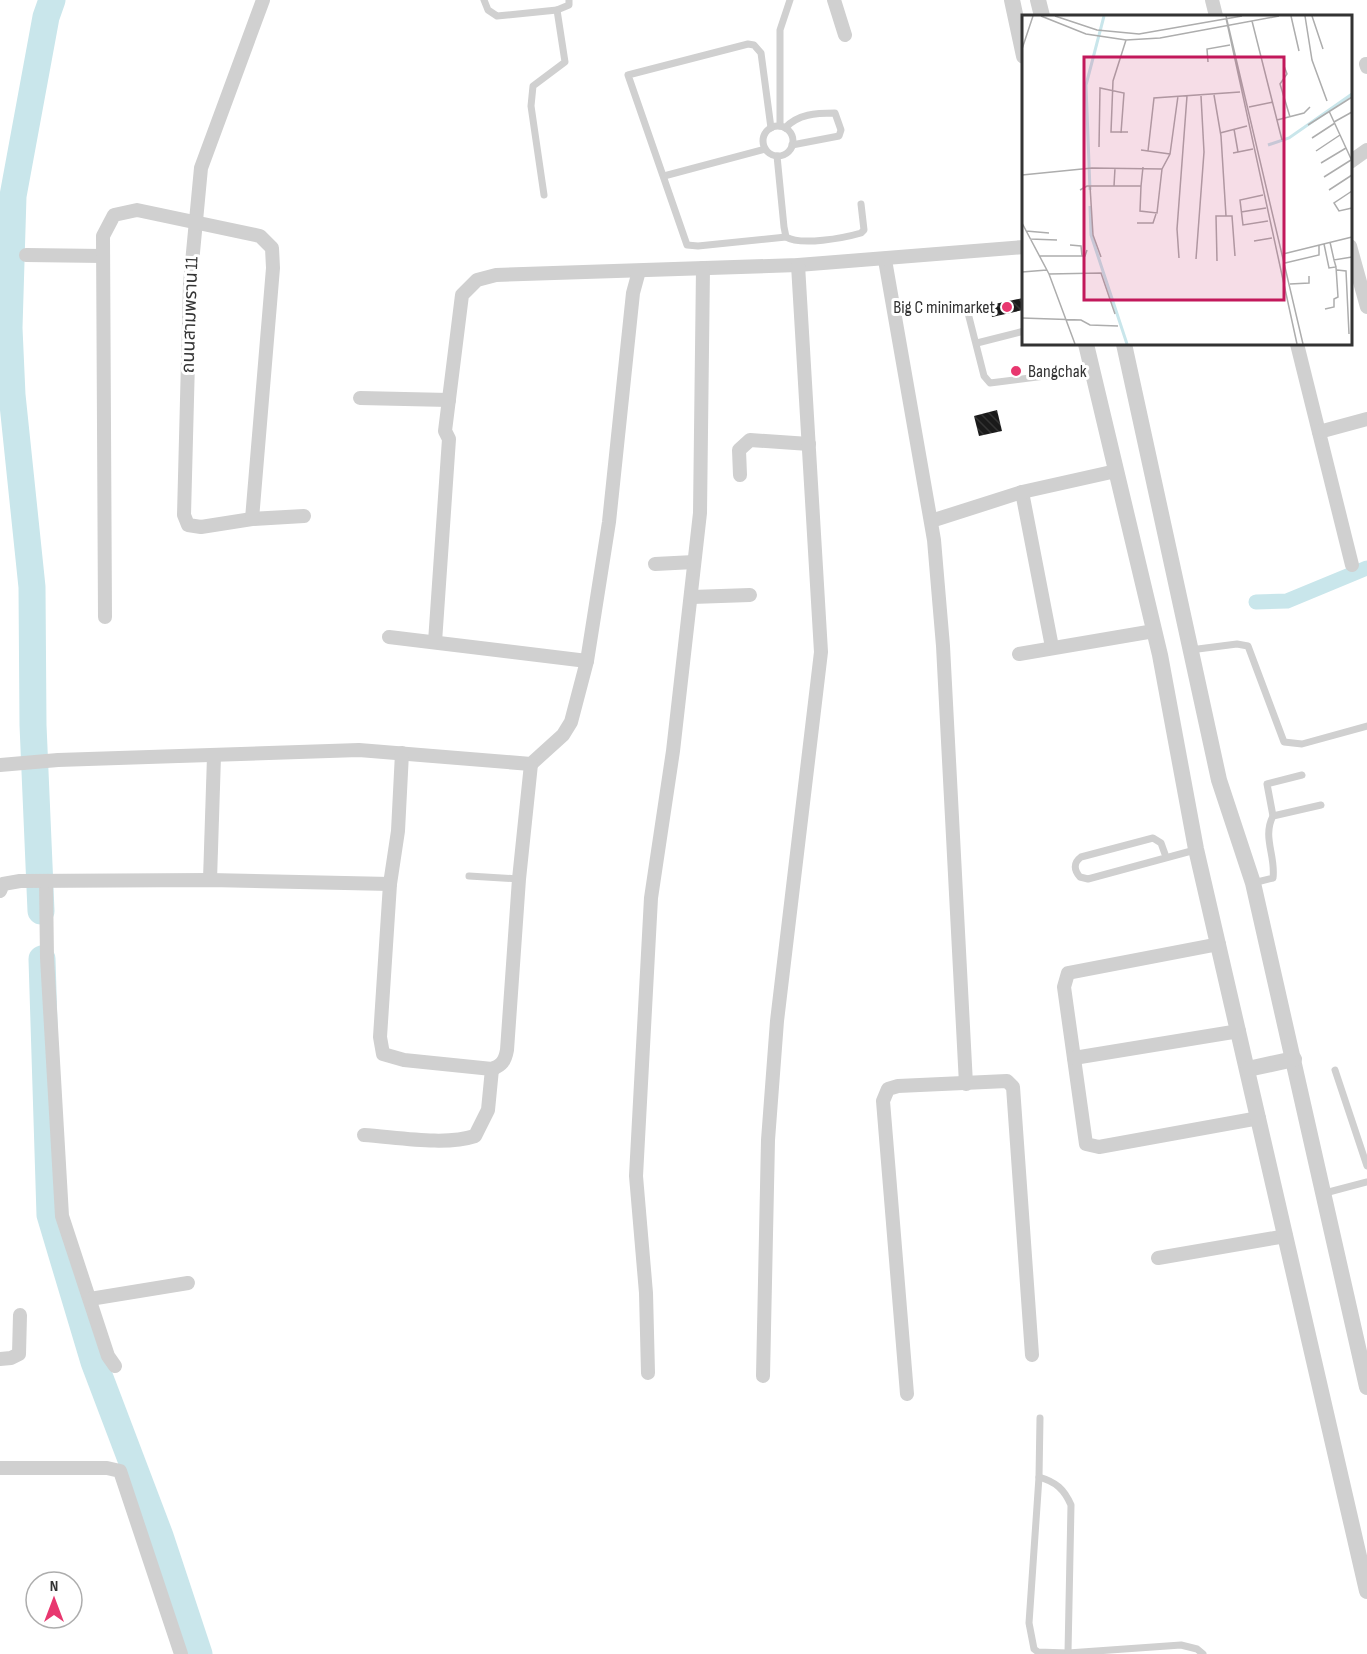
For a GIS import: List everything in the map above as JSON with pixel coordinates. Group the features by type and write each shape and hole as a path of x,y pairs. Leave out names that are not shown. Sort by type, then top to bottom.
{"street":[{"name":"ถนนสามพราน 11","path":"262,0 201,168 194,222 184,515 188,525 201,527 252,519 304,516"},
{"path":"834,0 845,35"},
{"path":"1012,0 1022,51"},
{"path":"1038,0 1042,15"},
{"path":"1212,0 1216,15"},
{"path":"1352,161 1367,150"},
{"path":"105,617 103,236 114,215 137,210 260,236 272,248 273,268 252,519"},
{"path":"435,642 449,439 445,431 462,296 477,280 496,274 798,265 885,260 1022,247"},
{"path":"1352,253 1367,306"},
{"path":"26,255 103,256"},
{"path":"885,260 931,521 943,646 966,1084"},
{"path":"763,1376 768,1140 777,1021 821,652 798,265"},
{"path":"648,1373 646,1293 636,1176 651,898 673,751 700,513 703,268"},
{"path":"402,753 398,831 390,884 380,1037 383,1054 404,1060 492,1069 505,1060 507,1050 519,879 531,764 563,735 571,722 587,661 609,522 633,293 639,271"},
{"path":"1086,345 1154,631 1196,849 1367,1591"},
{"path":"1128,345 1190,650 1219,780 1253,883 1362,1346 1367,1387"},
{"path":"1297,345 1352,565"},
{"path":"360,398 449,400"},
{"path":"1319,432 1367,419"},
{"path":"740,476 739,450 750,440 809,444"},
{"path":"931,521 1022,492 1116,471"},
{"path":"1022,492 1052,647"},
{"path":"655,564 694,562"},
{"path":"692,597 750,595"},
{"path":"1018,654 1154,631"},
{"path":"389,637 587,661"},
{"path":"0,765 58,760 359,750 531,764"},
{"path":"210,880 214,756"},
{"path":"0,891 1,886 7,882 21,881 210,880 390,884"},
{"path":"44,882 62,1215 108,1356 115,1366"},
{"path":"1219,944 1068,973 1064,987 1086,1144 1089,1146 1259,1118"},
{"path":"1074,1058 1239,1031"},
{"path":"1248,1069 1294,1059"},
{"path":"364,1136 463,1140 475,1136 488,1110 492,1069"},
{"path":"907,1394 883,1101 888,1089 898,1086 1007,1080 1015,1094 1032,1355"},
{"path":"1158,1258 1286,1236"},
{"path":"90,1299 188,1283"},
{"path":"0,1359 12,1358 19,1354 21,1315"},
{"path":"0,1468 107,1468 120,1471 181,1654"}],"lane":[{"path":"484,0 488,10 497,16 557,10 569,5 569,0"},
{"path":"664,176 765,149 777,156 787,153 792,145 791,135 782,127 780,30 790,0"},
{"path":"544,195 531,105 533,86 565,62 557,10"},
{"path":"771,128 761,53 754,45 748,44 628,75 687,245 698,246 786,237 808,241 861,233 864,230 861,204"},
{"path":"765,149 763,137 771,128 782,127 794,117 835,113 838,117 839,136 792,145"},
{"path":"777,156 786,237"},
{"path":"967,309 984,376 990,383 1045,376 1094,376"},
{"path":"977,343 1022,331"},
{"path":"1190,650 1237,644 1248,646 1284,742 1302,744 1367,726"},
{"path":"1253,883 1273,878 1268,837 1268,824 1273,816 1267,784 1302,775"},
{"path":"1273,816 1321,805"},
{"path":"1166,857 1161,843 1153,838 1081,856 1076,862 1075,869 1080,877 1088,879 1196,849"},
{"path":"469,876 519,879"},
{"path":"1335,1070 1367,1166"},
{"path":"1325,1193 1367,1182"},
{"path":"1040,1418 1039,1477 1030,1589 1030,1632 1034,1648 1038,1652 1068,1653 1181,1645 1197,1649 1203,1654"},
{"path":"1039,1477 1052,1481 1064,1490 1071,1505 1068,1653"}],"building":[{"name":"Big C minimarket","path":"1022,298 1022,310 992,317 990,305"},
{"path":"997,410 1002,431 979,436 974,416"}],"waterway":[{"path":"41,911 33,725 32,587 12,395 9,328 13,196 46,17 52,0"},
{"path":"1256,602 1287,601 1367,568"},
{"path":"42,959 50,1215 94,1362 160,1536 199,1654"}],"place":[{"name":"Big C minimarket","path":"1007,307"},
{"name":"Bangchak","path":"1016,371"}]}
